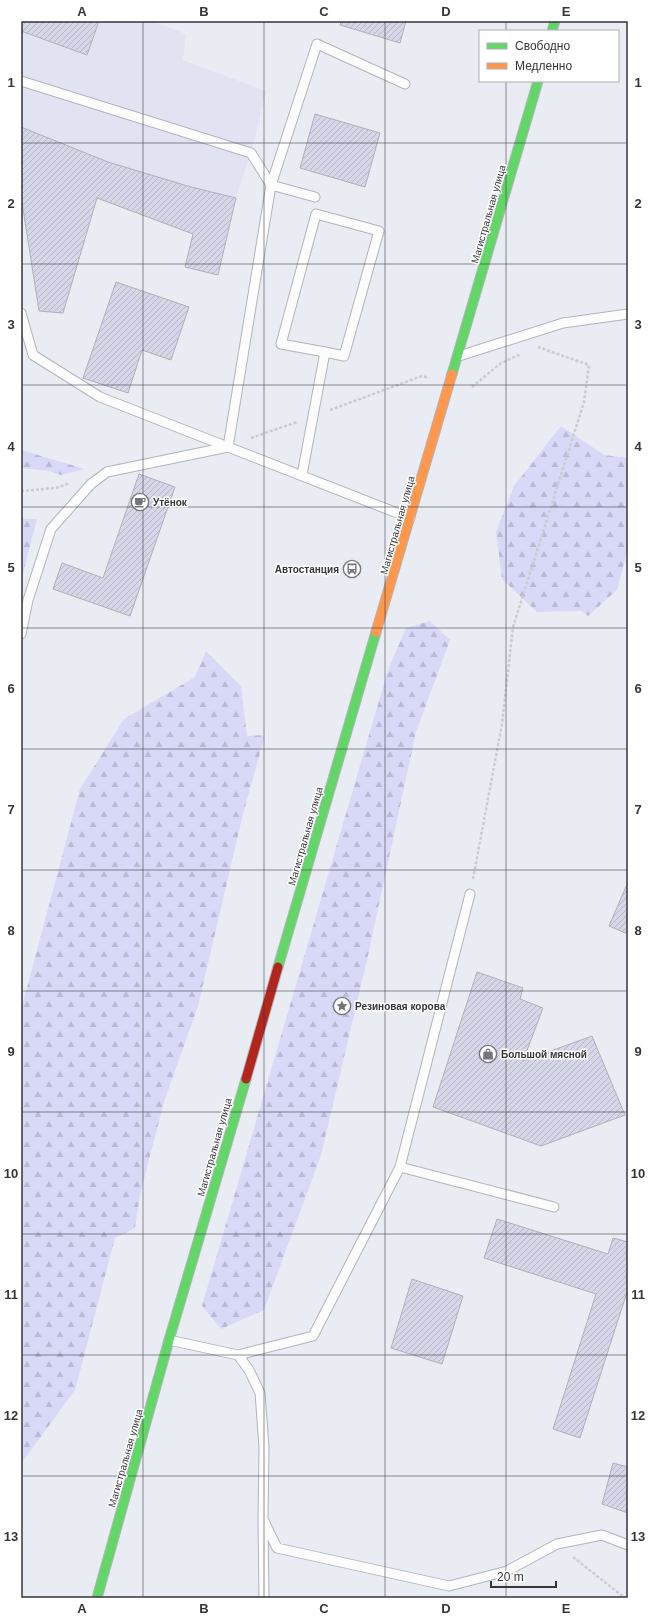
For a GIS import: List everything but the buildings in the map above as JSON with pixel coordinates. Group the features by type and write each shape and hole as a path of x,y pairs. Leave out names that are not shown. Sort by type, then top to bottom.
{"main road":[{"name":"Магистральная улица","path":"97,1598 169,1340 538,82"}],"lane":[{"path":"228,447 271,185 317,44 405,84"},
{"path":"21,81 251,153 271,185 315,197"},
{"path":"316,214 379,231 344,356 325,352 282,344 316,214"},
{"path":"21,313 33,355 100,397 411,518"},
{"path":"457,357 563,323 628,314"},
{"path":"302,475 325,352"},
{"path":"21,634 28,600 51,529 91,484 107,472 228,447"},
{"path":"169,1340 238,1355 313,1336 400,1167 470,894"},
{"path":"400,1167 554,1207"},
{"path":"238,1355 250,1370 260,1393 264,1447 264,1598"},
{"path":"263,1519 277,1548 449,1586 507,1572 557,1544 602,1535 628,1545"}],"path":[{"path":"470,894 502,724 513,627 584,402 589,365 537,347"},
{"path":"325,411 422,376 468,391 501,363 523,354"},
{"path":"228,447 303,420"},
{"path":"21,491 56,488 78,481"},
{"path":"557,1544 624,1598"}],"shaded area":[{"path":"21,21 152,21 186,34 183,60 266,91 251,153 236,198 181,184 108,162 21,127"}],"green space":[{"path":"561,426 604,455 628,458 628,548 617,590 588,616 582,611 537,612 502,579 496,532 514,486"},
{"path":"21,450 85,469 61,475 49,471 21,468"},
{"path":"21,519 37,519 21,581"},
{"path":"430,621 450,640 416,732 367,960 321,1155 264,1310 221,1329 202,1306 388,670 406,628"},
{"path":"206,651 241,686 247,736 265,735 243,814 198,1006 164,1102 140,1194 135,1228 115,1238 75,1390 21,1464 21,1010 80,789 124,719 195,677"}],"traffic: fast":[{"path":"552,30 555,21"},
{"path":"452,374 538,82"},
{"path":"278,967 376,632"},
{"path":"97,1598 169,1340 246,1079"}],"traffic: slow":[{"path":"376,632 452,374"}],"traffic: jam":[{"path":"246,1079 278,967"}],"place":[{"name":"Утёнок","path":"140,502"},
{"name":"Автостанция","path":"352,569"},
{"name":"Резиновая корова","path":"342,1006"},
{"name":"Большой мясной","path":"488,1054"}]}
